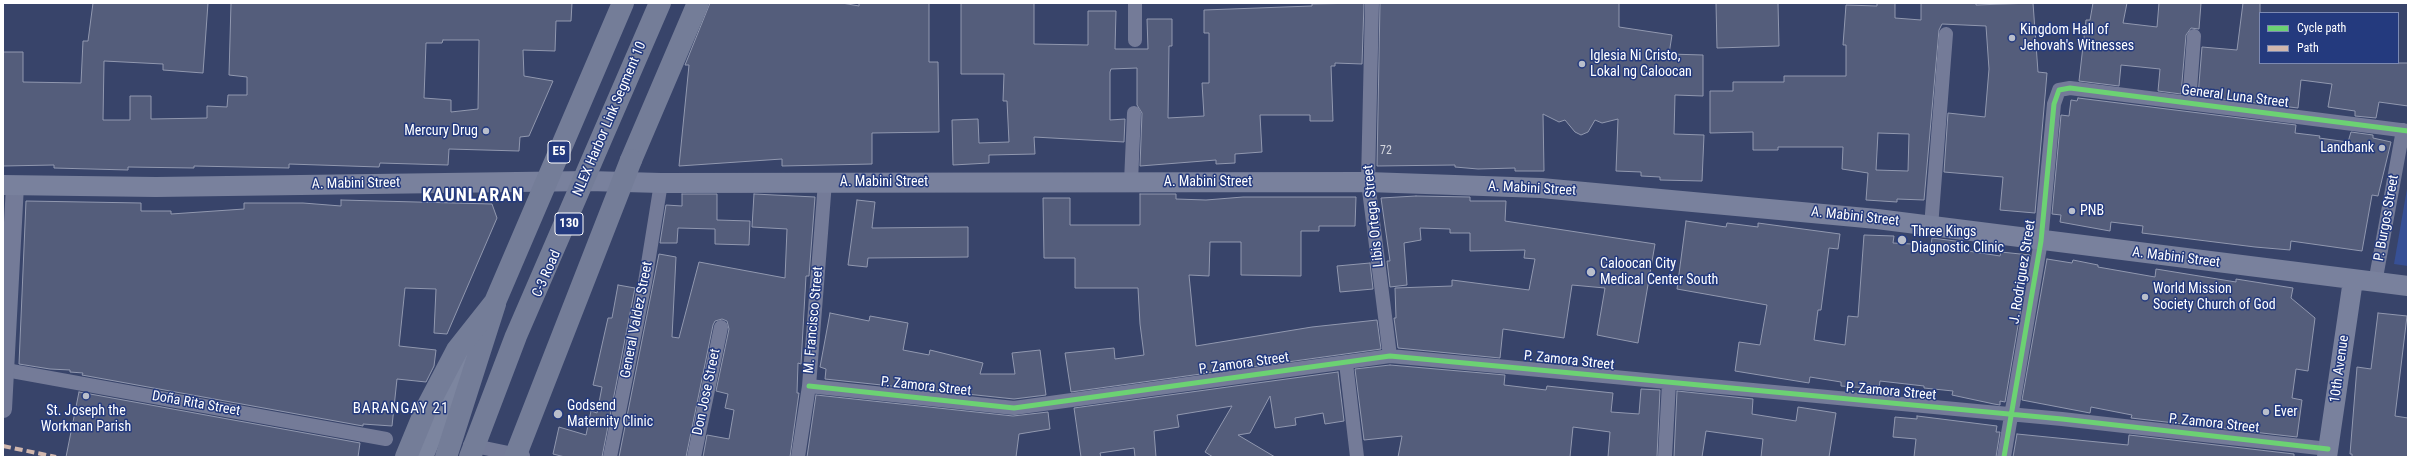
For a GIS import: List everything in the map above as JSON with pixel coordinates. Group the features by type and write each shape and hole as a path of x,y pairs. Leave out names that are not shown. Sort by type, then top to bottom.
{"highway":[{"name":"E5","path":"495,302 623,3"},
{"name":"NLEX Harbor Link Segment 10","path":"468,454 516,336 552,256 660,3"},
{"path":"515,457 631,160 698,3"},
{"path":"406,457 425,411 457,350 495,302"},
{"path":"446,457 495,302"}],"main road":[{"path":"422,457 538,183 617,3"},
{"name":"C-3 Road","path":"468,454 666,3"},
{"name":"A. Mabini Street","path":"9,185 156,187 538,183 588,181 661,183 1368,182 1541,188 1614,193 1877,219 2041,241 2408,286"},
{"name":"10th Avenue","path":"2328,453 2353,280"}],"street":[{"path":"1135,3 1135,40"},
{"name":"Libis Ortega Street","path":"1372,3 1368,182 1390,356"},
{"path":"1931,227 1946,34"},
{"path":"2189,103 2194,36"},
{"name":"General Luna Street","path":"2059,90 2070,88 2405,130"},
{"name":"J. Rodriguez Street","path":"2004,457 2041,241 2054,104 2059,90"},
{"path":"1131,182 1134,113"},
{"name":"P. Burgos Street","path":"2376,283 2405,130"},
{"name":"M. Francisco Street","path":"798,457 809,386 825,182"},
{"name":"General Valdez Street","path":"610,457 645,282 661,183"},
{"path":"3,409 6,370 9,185"},
{"name":"Don Jose Street","path":"694,457 721,326"},
{"name":"P. Zamora Street","path":"809,386 1014,408 1390,356 2012,415 2328,453"},
{"path":"1346,363 1357,457"},
{"name":"Doña Rita Street","path":"6,370 386,439"},
{"path":"1665,457 1669,383"},
{"path":"468,454 527,457"}],"shaded area":[{"path":"2408,183 2408,266 2394,264"}],"building":[{"path":"93,3 208,3 203,73 163,70 163,64 104,61 103,120 130,120 130,96 151,96 151,119 207,118 207,106 227,107 228,95 247,95 247,77 229,75 231,3 572,3 571,21 556,21 555,51 523,50 524,76 553,81 529,136 520,137 519,151 449,149 448,165 380,163 379,167 289,164 289,168 194,166 194,168 128,167 128,170 54,168 54,165 3,166 3,52 23,52 23,82 81,83 83,41 88,41","holes":["443,40 479,40 478,109 451,112 451,100 424,98 426,43 442,43"]},
{"path":"710,3 842,3 859,6 859,3 929,3 929,62 938,62 939,132 872,133 872,164 782,166 782,159 679,166 689,65 685,65"},
{"path":"961,3 1034,3 1034,44 1088,45 1088,11 1116,11 1115,49 1148,49 1147,19 1172,19 1172,46 1169,46 1168,118 1204,116 1202,83 1209,83 1209,33 1204,33 1204,10 1312,6 1312,4 1364,3 1362,64 1335,63 1335,66 1331,66 1333,121 1310,121 1310,115 1260,115 1262,152 1235,154 1235,163 1216,164 1216,160 1140,166 1142,113 1137,105 1137,68 1111,69 1110,72 1110,120 1125,119 1124,142 1034,137 1035,154 989,155 989,163 953,165 952,120 978,119 979,143 1009,142 1007,101 1003,101 1004,74 961,74"},
{"path":"1380,3 1619,3 1619,27 1672,35 1669,54 1703,55 1703,96 1675,95 1674,134 1704,135 1702,181 1660,180 1660,177 1641,176 1641,172 1616,171 1618,119 1602,123 1595,120 1588,132 1581,135 1575,132 1565,120 1559,122 1543,114 1544,171 1515,171 1515,168 1478,169 1455,167 1455,165 1377,166"},
{"path":"1716,3 1778,3 1779,46 1717,48"},
{"path":"1877,3 1895,3 1895,18 1921,20 1921,3 1976,3 1976,5 2033,3 2038,72 2047,73 2035,213 2000,210 2003,177 1944,172 1948,113 1985,117 1989,69 1986,26 1942,24 1939,30 1924,200 1897,199 1897,202 1866,200 1868,173 1842,169 1843,147 1778,147 1778,150 1753,150 1753,132 1710,133 1710,91 1733,91 1733,82 1784,82 1784,76 1846,76 1846,45 1843,45 1846,5 1877,6","holes":["1878,133 1909,134 1908,171 1876,170"]},
{"path":"2093,3 2127,3 2123,23 2157,27 2159,3 2201,3 2199,29 2191,28 2186,35 2181,94 2158,91 2160,69 2121,65 2119,86 2079,81 2086,20 2090,20"},
{"path":"2243,3 2260,3 2259,64 2408,63 2408,106 2379,102 2376,118 2355,116 2355,111 2328,107 2332,84 2301,80 2298,108 2198,96 2202,47 2237,50"},
{"path":"2078,98 2296,125 2295,133 2320,136 2319,138 2348,142 2351,132 2373,135 2373,138 2391,142 2378,196 2372,195 2362,251 2291,241 2290,250 2255,247 2142,233 2143,226 2111,222 2110,231 2060,222 2061,215 2052,214 2061,115 2069,116 2071,100 2077,101"},
{"path":"682,194 717,194 717,220 750,221 749,245 715,244 715,229 678,228 677,243 660,243 666,205 682,206"},
{"path":"754,194 815,197 809,276 806,276 801,364 798,363 797,393 799,393 790,457 703,457 707,435 729,439 734,410 725,408 728,394 716,391 729,329 727,321 722,319 715,321 713,325 686,457 619,457 659,254 676,257 672,337 679,338 699,262 785,278 787,229 752,227"},
{"path":"1140,194 1176,194 1176,199 1206,200 1243,197 1356,197 1355,226 1319,226 1319,231 1301,231 1301,276 1241,275 1241,242 1210,242 1209,276 1189,275 1196,346 1312,327 1377,320 1381,349 1071,392 1065,353 1114,348 1115,359 1144,355 1140,324 1138,288 1075,288 1075,258 1044,258 1043,198 1070,198 1070,225 1140,225"},
{"path":"1416,196 1470,197 1470,201 1506,201 1505,221 1655,244 1638,343 1597,335 1605,288 1572,285 1564,338 1503,329 1500,358 1398,348 1394,318 1396,318 1395,288 1452,286 1452,280 1529,290 1535,259 1524,258 1525,250 1470,251 1470,233 1450,233 1450,229 1420,228 1421,240 1404,243 1407,285 1390,287 1387,261 1390,261 1381,198"},
{"path":"341,200 492,204 497,218 447,334 434,333 436,289 405,288 399,346 436,350 434,366 426,382 397,379 392,426 363,424 363,426 82,375 83,373 70,372 70,370 50,369 19,364 26,201 141,203 141,211 171,211 171,214 244,209 244,203 303,203 341,206"},
{"path":"857,200 875,202 872,228 968,227 968,257 868,258 867,267 848,265"},
{"path":"1686,221 1726,227 1727,223 1758,227 1758,223 1840,234 1838,249 1829,248 1821,310 1818,310 1814,340 1845,345 1848,316 1858,317 1864,235 1894,236 1893,243 1931,245 1932,238 1963,242 1962,250 2000,256 2001,252 2030,255 2005,402 2000,401 2000,405 1994,404 1952,395 1953,391 1924,388 1924,386 1880,381 1879,389 1841,386 1841,382 1810,377 1809,383 1735,371 1739,342 1760,345 1767,305 1677,289"},
{"path":"2047,259 2072,263 2073,260 2098,265 2098,267 2155,277 2156,269 2236,282 2236,279 2293,288 2291,298 2315,318 2308,371 2296,369 2292,398 2302,400 2297,437 2131,418 2132,415 2091,407 2090,413 2022,400"},
{"path":"1370,263 1373,289 1340,292 1337,266"},
{"path":"618,285 635,288 602,457 565,457 553,454 559,427 586,435 591,411 597,413 602,387 593,385 608,318 612,318"},
{"path":"830,313 869,321 870,316 908,323 903,350 929,355 930,350 983,363 980,374 1015,374 1012,353 1040,350 1046,395 1014,399 825,379 826,369 820,367"},
{"path":"2378,313 2407,316 2395,416 2408,418 2408,457 2352,457 2352,454 2350,454 2357,367 2371,369"},
{"path":"1390,365 1505,375 1504,385 1546,390 1547,386 1613,393 1611,412 1639,414 1641,389 1660,390 1657,457 1608,457 1610,432 1573,427 1570,457 1398,457 1402,436 1364,440 1355,369"},
{"path":"1338,372 1344,421 1325,424 1323,413 1295,418 1296,425 1275,428 1270,396 1250,433 1238,435 1275,457 1213,457 1205,452 1232,406 1177,415 1179,427 1154,431 1156,457 1135,457 1134,448 1100,453 1101,457 1081,457 1074,408"},
{"path":"1677,391 1753,399 1752,414 1796,421 1798,407 1836,413 1829,457 1761,457 1763,439 1706,431 1702,457 1674,457"},
{"path":"79,392 360,443 358,457 66,457"},
{"path":"816,395 1013,416 1048,412 1050,429 1019,434 1016,457 807,457"},
{"path":"1917,416 1997,426 1996,432 2000,432 1996,457 1914,457 1916,439 1893,437 1895,417 1917,419"},
{"path":"2017,434 2128,445 2129,435 2294,454 2294,457 2013,457"}],"marked path":[{"path":"3,446 56,457"}],"cycle path":[{"path":"2004,457 2041,241 2054,104 2059,90 2070,88 2408,131"},
{"path":"809,386 1014,408 1390,356 2062,419 2328,449"}],"place":[{"name":"Kingdom Hall of Jehovah's Witnesses","path":"2012,38"},
{"name":"Iglesia Ni Cristo, Lokal ng Caloocan","path":"1582,64"},
{"name":"Mercury Drug","path":"486,131"},
{"name":"Landbank","path":"2382,148"},
{"name":"PNB","path":"2072,211"},
{"name":"Three Kings Diagnostic Clinic","path":"1902,240"},
{"name":"Caloocan City Medical Center South","path":"1591,272"},
{"name":"World Mission Society Church of God","path":"2145,297"},
{"name":"St. Joseph the Workman Parish","path":"86,396"},
{"name":"Ever","path":"2266,412"},
{"name":"Godsend Maternity Clinic","path":"558,414"}],"district":[{"name":"KAUNLARAN","path":"473,196"},
{"name":"BARANGAY 21","path":"401,409"}]}
